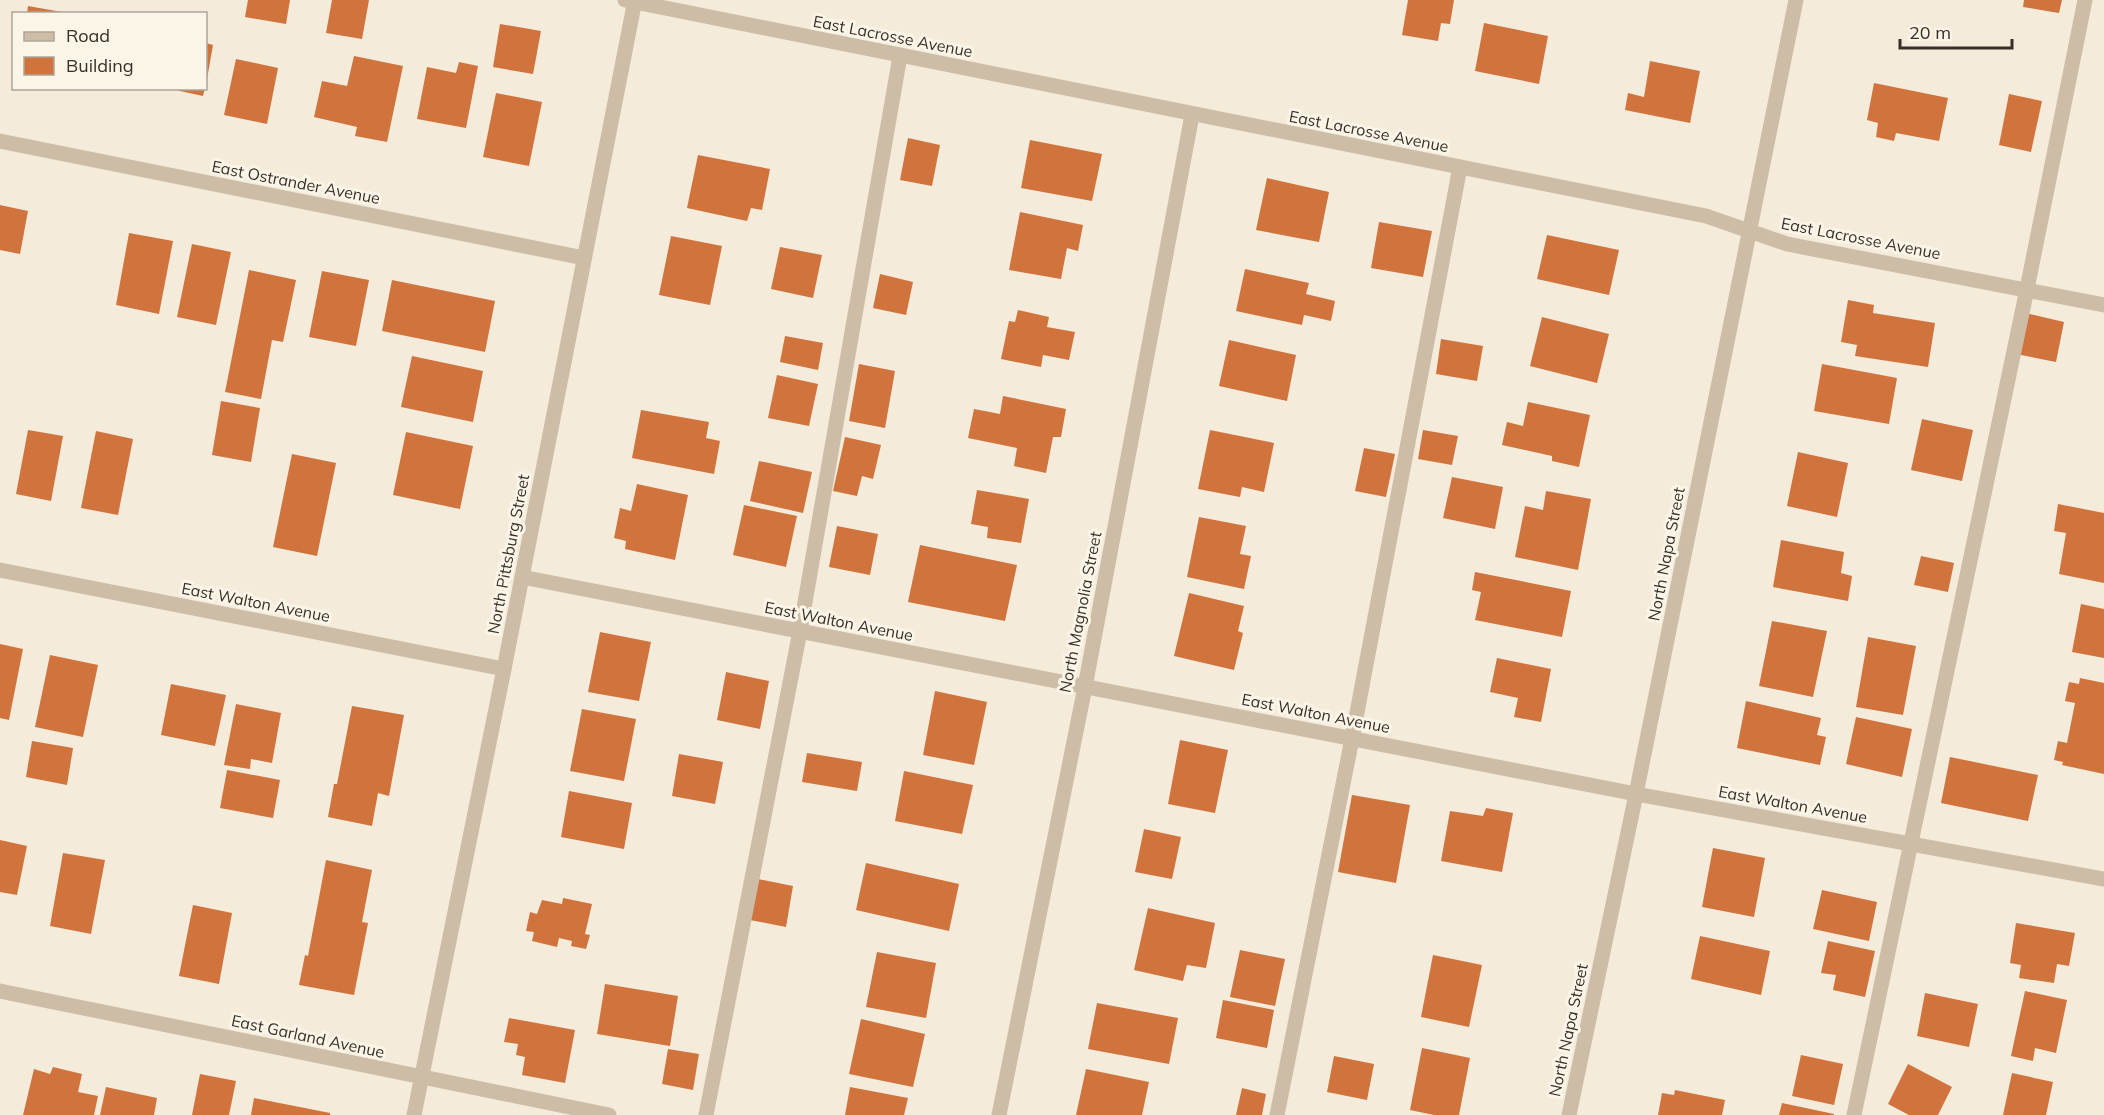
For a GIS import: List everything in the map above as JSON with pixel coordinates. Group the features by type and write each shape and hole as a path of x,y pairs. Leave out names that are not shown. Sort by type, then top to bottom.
{"street":[{"name":"North Napa Street","path":"1569,1115 1796,0"},
{"path":"1854,1115 2027,289 2085,0"},
{"name":"East Lacrosse Avenue","path":"631,1 1706,216 1787,244 2104,305"},
{"name":"North Pittsburg Street","path":"414,1115 522,577 631,1"},
{"path":"706,1115 800,631 900,56"},
{"name":"North Magnolia Street","path":"999,1115 1085,687 1192,115"},
{"name":"East Ostrander Avenue","path":"0,141 584,258"},
{"path":"1277,1115 1352,739 1460,167"},
{"name":"East Walton Avenue","path":"0,570 504,669"},
{"name":"East Walton Avenue","path":"522,577 1636,794 2104,879"},
{"name":"East Garland Avenue","path":"0,991 609,1115"}],"building":[{"path":"248,0 290,0 286,24 245,17"},
{"path":"332,0 369,0 362,39 326,33"},
{"path":"1408,0 1454,0 1450,24 1441,23 1438,41 1402,35"},
{"path":"2024,0 2062,0 2059,13 2023,7"},
{"path":"28,6 62,12 27,12"},
{"path":"1484,23 1548,36 1539,84 1475,71"},
{"path":"500,24 541,31 533,74 493,67"},
{"path":"207,43 213,45 207,79"},
{"path":"354,56 403,66 387,142 355,136 357,127 314,117 322,81 347,86"},
{"path":"236,59 278,68 267,124 224,115"},
{"path":"1650,61 1700,71 1690,123 1625,110 1628,93 1644,97"},
{"path":"459,62 478,66 466,128 417,119 427,67 456,73"},
{"path":"1874,83 1948,98 1939,141 1896,133 1894,141 1876,137 1878,123 1867,120"},
{"path":"175,90 204,90 203,96"},
{"path":"496,93 542,102 529,166 483,157"},
{"path":"2009,94 2042,101 2031,152 1999,145"},
{"path":"908,138 940,145 932,186 900,180"},
{"path":"1030,140 1102,154 1092,201 1021,188"},
{"path":"698,155 770,169 762,210 751,208 747,221 687,208"},
{"path":"1267,178 1329,192 1319,242 1256,230"},
{"path":"0,205 28,211 20,254 0,250"},
{"path":"1020,212 1083,225 1078,251 1067,248 1061,279 1009,270"},
{"path":"1379,222 1432,231 1423,277 1371,268"},
{"path":"129,233 173,241 159,314 116,305"},
{"path":"1547,235 1619,250 1609,295 1537,279"},
{"path":"671,236 722,246 710,305 659,295"},
{"path":"192,244 231,252 216,325 177,317"},
{"path":"780,247 822,255 813,298 771,289"},
{"path":"1245,269 1309,283 1306,294 1335,301 1331,321 1304,315 1302,325 1236,311"},
{"path":"249,270 296,280 283,342 272,340 261,399 225,392"},
{"path":"322,271 369,280 356,346 309,337"},
{"path":"880,274 913,282 906,315 873,308"},
{"path":"392,280 495,301 485,352 382,331"},
{"path":"1848,300 1874,305 1873,313 1935,323 1928,367 1855,356 1857,345 1841,342"},
{"path":"1018,310 1049,317 1047,327 1075,332 1069,360 1043,355 1041,367 1001,359 1009,321 1015,322"},
{"path":"2025,313 2064,322 2056,362 2016,354"},
{"path":"1542,317 1609,334 1597,383 1530,366"},
{"path":"785,336 823,343 818,370 780,362"},
{"path":"1441,339 1483,346 1477,381 1436,374"},
{"path":"1229,340 1296,355 1287,401 1219,386"},
{"path":"412,356 483,371 473,422 401,407"},
{"path":"859,364 895,371 885,428 849,421"},
{"path":"1822,364 1897,378 1889,424 1814,411"},
{"path":"777,375 818,384 809,426 768,418"},
{"path":"1003,396 1066,409 1061,437 1053,437 1046,473 1014,466 1017,448 968,438 974,409 1000,414"},
{"path":"221,401 260,408 251,462 212,455"},
{"path":"1528,402 1590,415 1579,467 1552,461 1552,456 1502,445 1507,422 1523,426"},
{"path":"641,410 709,422 706,438 720,441 714,474 632,458"},
{"path":"1922,419 1973,430 1962,481 1911,470"},
{"path":"28,430 63,436 51,501 16,494"},
{"path":"1210,430 1274,443 1264,492 1242,487 1240,497 1198,489"},
{"path":"1423,430 1458,436 1452,465 1418,459"},
{"path":"96,431 133,439 118,515 81,508"},
{"path":"406,432 473,446 460,509 393,495"},
{"path":"845,437 881,445 873,479 862,476 857,496 833,491"},
{"path":"1364,448 1395,454 1386,497 1355,491"},
{"path":"1798,452 1848,463 1837,517 1787,506"},
{"path":"292,454 336,463 317,556 273,547"},
{"path":"759,461 812,472 803,513 750,501"},
{"path":"1452,477 1503,487 1495,529 1443,518"},
{"path":"637,484 688,495 675,560 625,549 626,541 614,538 620,508 631,511"},
{"path":"977,490 1029,499 1021,543 987,538 988,527 971,524"},
{"path":"1546,491 1591,499 1578,570 1515,557 1525,506 1543,510"},
{"path":"2058,504 2104,513 2104,583 2059,574 2066,533 2054,531"},
{"path":"744,505 797,516 786,567 733,555"},
{"path":"1199,517 1246,526 1240,554 1251,556 1244,589 1187,577"},
{"path":"837,526 878,534 870,575 829,567"},
{"path":"1781,540 1844,552 1841,573 1852,576 1848,601 1773,587"},
{"path":"920,545 1017,565 1005,621 908,602"},
{"path":"1921,556 1954,563 1948,592 1914,585"},
{"path":"1475,572 1571,591 1562,637 1475,620 1481,592 1472,590"},
{"path":"1189,593 1244,606 1238,631 1243,633 1234,670 1174,656"},
{"path":"2081,604 2104,609 2104,658 2072,652"},
{"path":"1772,621 1827,631 1813,697 1759,686"},
{"path":"600,632 651,642 639,701 588,692"},
{"path":"1868,637 1916,646 1903,715 1856,707"},
{"path":"0,644 23,649 9,720 0,718"},
{"path":"50,655 98,665 83,737 35,727"},
{"path":"1497,658 1551,669 1541,722 1514,717 1518,698 1490,692"},
{"path":"726,672 769,681 760,729 717,720"},
{"path":"2080,678 2104,683 2104,774 2062,765 2063,762 2054,760 2058,741 2067,743 2075,703 2065,701 2069,682 2079,684"},
{"path":"171,684 226,695 215,746 161,735"},
{"path":"935,691 987,702 974,765 923,755"},
{"path":"1746,701 1821,718 1817,735 1826,737 1820,765 1737,748"},
{"path":"236,704 281,713 272,763 251,759 250,769 224,765"},
{"path":"352,706 404,715 389,796 378,793 372,826 328,817 334,784 337,784"},
{"path":"582,709 636,719 624,781 570,771"},
{"path":"1856,717 1912,729 1902,777 1846,764"},
{"path":"1180,740 1228,750 1215,813 1168,804"},
{"path":"32,741 73,748 67,785 26,777"},
{"path":"807,753 862,762 857,791 802,782"},
{"path":"679,754 723,762 715,804 672,796"},
{"path":"1950,757 2038,775 2028,821 1941,803"},
{"path":"227,770 280,780 273,818 220,808"},
{"path":"904,771 973,785 962,834 895,821"},
{"path":"569,791 632,803 624,849 561,837"},
{"path":"1352,795 1410,805 1396,883 1338,872"},
{"path":"1486,808 1513,813 1502,872 1441,861 1450,811 1483,816"},
{"path":"1144,829 1181,837 1172,879 1135,872"},
{"path":"0,840 27,846 17,895 0,892"},
{"path":"1713,848 1765,858 1754,917 1702,907"},
{"path":"63,853 105,860 91,934 50,926"},
{"path":"326,860 372,870 362,922 368,923 354,995 299,985 305,955 308,956"},
{"path":"866,863 959,884 949,931 856,910"},
{"path":"758,879 793,886 786,927 750,920"},
{"path":"1822,890 1877,902 1869,941 1813,929"},
{"path":"563,898 592,904 585,934 590,935 586,949 571,946 572,941 559,938 557,947 532,941 534,932 526,931 530,912 537,914 542,900 562,904"},
{"path":"193,905 232,913 219,984 179,976"},
{"path":"1148,908 1215,923 1206,968 1187,965 1183,981 1134,970"},
{"path":"2016,923 2075,933 2069,966 2057,964 2054,983 2019,978 2021,965 2010,963"},
{"path":"1700,936 1770,951 1761,995 1691,979"},
{"path":"1828,941 1875,951 1865,997 1833,990 1836,975 1821,973"},
{"path":"1240,950 1285,959 1275,1006 1230,997"},
{"path":"877,952 936,963 926,1018 866,1007"},
{"path":"1433,955 1482,965 1469,1027 1421,1017"},
{"path":"605,984 678,996 670,1046 597,1034"},
{"path":"2025,991 2067,1000 2056,1053 2035,1048 2033,1061 2011,1056"},
{"path":"1925,993 1978,1004 1969,1047 1917,1036"},
{"path":"1223,1000 1274,1010 1267,1048 1216,1038"},
{"path":"1097,1003 1178,1018 1169,1064 1088,1049"},
{"path":"509,1018 575,1030 565,1083 522,1075 525,1057 516,1055 518,1044 504,1042"},
{"path":"861,1019 925,1034 913,1087 849,1074"},
{"path":"1422,1048 1470,1058 1459,1115 1434,1115 1410,1110"},
{"path":"668,1049 699,1054 693,1090 662,1084"},
{"path":"1801,1055 1843,1064 1834,1105 1792,1096"},
{"path":"1334,1056 1374,1064 1367,1100 1327,1092"},
{"path":"1908,1064 1952,1087 1938,1115 1909,1115 1888,1104"},
{"path":"53,1067 82,1074 78,1092 98,1096 94,1115 23,1115 34,1069 50,1074"},
{"path":"1086,1069 1149,1082 1142,1115 1076,1115"},
{"path":"2012,1073 2053,1082 2046,1115 2003,1115"},
{"path":"200,1074 236,1081 229,1115 192,1115"},
{"path":"106,1087 157,1098 154,1115 100,1115"},
{"path":"850,1087 908,1098 904,1115 845,1115"},
{"path":"1242,1088 1266,1094 1262,1115 1236,1115"},
{"path":"1675,1090 1725,1100 1722,1115 1658,1115 1662,1093 1674,1095"},
{"path":"254,1098 330,1113 330,1115 251,1115"},
{"path":"1782,1103 1834,1114 1834,1115 1779,1115"}]}
